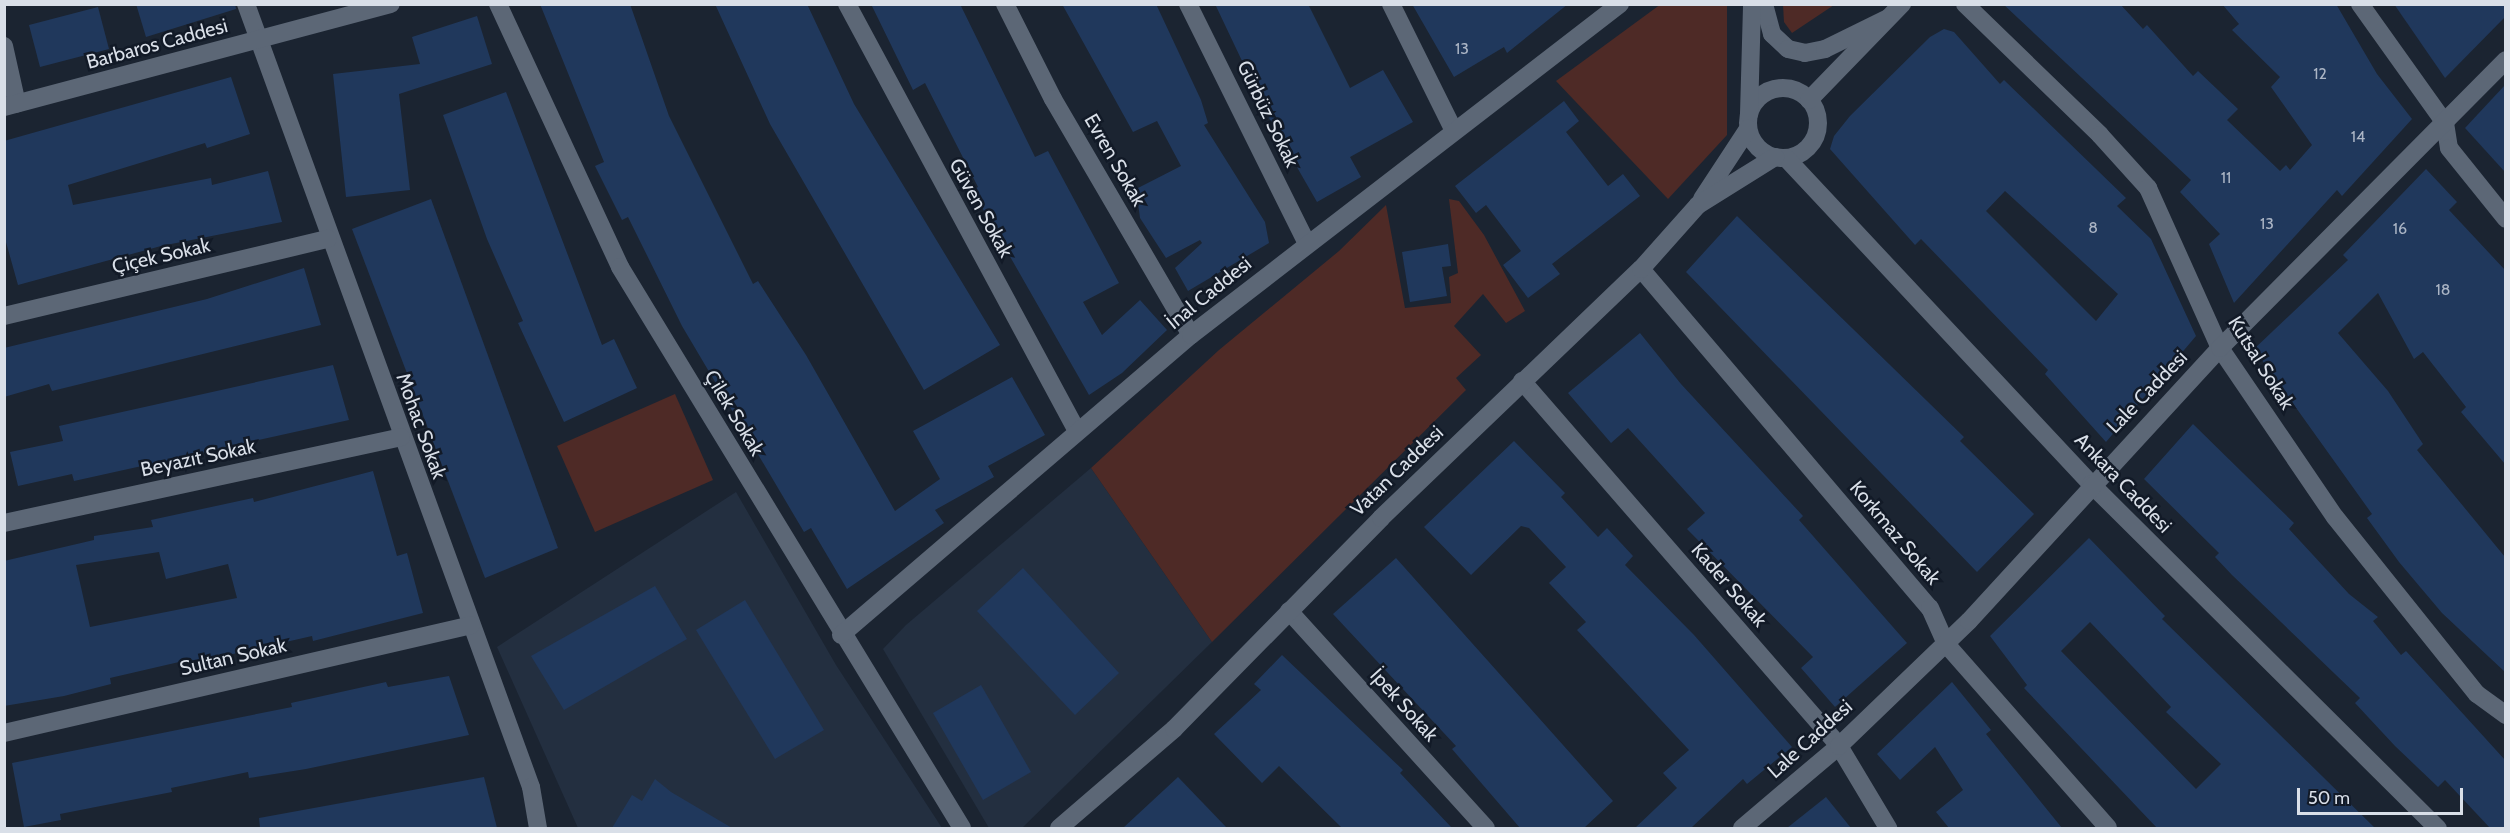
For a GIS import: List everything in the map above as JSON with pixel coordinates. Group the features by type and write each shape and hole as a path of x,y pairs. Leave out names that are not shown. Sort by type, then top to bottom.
{"street":[{"name":"Mohac Sokak","path":"246,4 256,41 328,239 531,787 538,828"},
{"name":"Barbaros Caddesi","path":"11,106 390,4"},
{"name":"Çilek Sokak","path":"498,4 620,267 841,635 962,828"},
{"name":"Güven Sokak","path":"847,4 1077,431"},
{"name":"Evren Sokak","path":"1005,4 1053,99 1191,335"},
{"name":"Gürbüz Sokak","path":"1188,4 1306,244"},
{"path":"1391,4 1453,129"},
{"name":"İnal Caddesi","path":"841,635 1191,335 1453,129 1620,4"},
{"path":"1698,205 1749,121 1770,91 1791,89 1809,100 1817,120 1813,141 1780,158 1757,147 1749,121 1752,4"},
{"path":"1764,4 1772,34 1788,49 1805,53 1825,49 1886,19"},
{"path":"1809,100 1902,4"},
{"name":"Kutsal Sokak","path":"1965,4 2100,135 2148,188 2220,348 2335,517 2477,694 2505,715"},
{"path":"2360,4 2445,123 2449,148 2505,219"},
{"path":"4,46 11,106"},
{"name":"Lale Caddesi","path":"1742,828 1839,746 1946,644 2091,484 2220,348 2505,60"},
{"name":"Vatan Caddesi","path":"1068,826 1174,729 1289,611 1522,381 1641,269 1698,205 1780,158"},
{"name":"Ankara Caddesi","path":"1780,158 2091,484 2438,828"},
{"name":"Çiçek Sokak","path":"4,316 328,239"},
{"name":"Korkmaz Sokak","path":"1641,269 1930,608 1946,644 2108,828"},
{"name":"Kader Sokak","path":"1522,381 1839,746 1888,828"},
{"name":"Beyazıt Sokak","path":"4,523 401,437"},
{"name":"İpek Sokak","path":"1289,611 1486,828"},
{"name":"Sultan Sokak","path":"4,733 471,625"}],"shaded area":[{"path":"1661,4 1727,5 1727,135 1668,199 1556,81"},
{"path":"1783,4 1834,5 1792,33 1784,22"},
{"path":"1449,199 1459,201 1484,235 1525,311 1506,323 1483,294 1454,326 1481,355 1456,378 1466,390 1212,642 1091,468 1219,350 1339,251 1386,205 1405,308 1451,303 1449,277 1458,273"},
{"path":"675,394 713,480 595,532 557,446"},
{"path":"1091,468 1212,642 1022,828 989,828 883,649 906,625"},
{"path":"736,492 836,665 942,828 578,828 497,647"}],"building":[{"path":"136,4 235,4 236,9 146,37"},
{"path":"540,4 630,4 669,116 753,284 758,281 806,355 895,511 940,479 913,431 1012,377 1045,435 988,466 994,477 935,510 944,523 847,589 811,528 804,532 682,326 628,217 622,220 595,166 604,162"},
{"path":"715,4 807,4 854,104 1000,345 924,390 770,124"},
{"path":"871,4 960,4 1035,157 1048,151 1119,283 1083,302 1102,335 1140,300 1167,330 1122,373 1089,395 972,190 978,187 925,83 913,90"},
{"path":"1062,4 1156,4 1201,100 1208,123 1204,125 1265,222 1269,243 1188,291 1175,268 1202,243 1200,240 1166,258 1140,218 1136,189 1181,166 1157,121 1133,132"},
{"path":"1215,4 1308,4 1350,88 1383,70 1413,122 1350,157 1361,177 1317,202 1271,122"},
{"path":"1412,4 1568,4 1507,53 1504,47 1454,77"},
{"path":"2003,4 2120,4 2143,29 2147,25 2193,76 2198,71 2238,109 2227,120 2280,171 2286,165 2290,170 2312,145 2271,87 2280,77 2232,30 2239,24 2222,4 2336,4 2377,74 2412,119 2342,196 2337,190 2234,303 2209,244 2220,234 2180,192 2191,180"},
{"path":"2394,4 2505,4 2505,17 2445,78"},
{"path":"98,7 109,49 40,67 29,25"},
{"path":"477,16 492,64 399,94 410,190 346,197 333,74 420,64 412,37"},
{"path":"1944,29 1954,32 2000,84 2004,80 2126,198 2117,206 2151,239 2196,336 2106,442 2045,374 2048,370 1921,239 1915,245 1830,149 1834,136 1850,116 1930,37","holes":["2005,191 2118,294 2096,321 1986,211"]},
{"path":"231,77 250,134 207,148 205,143 68,185 73,205 211,178 212,185 268,171 282,222 161,246 18,285 4,235 4,141"},
{"path":"2505,85 2505,172 2465,128"},
{"path":"506,92 602,345 614,339 637,388 564,422 518,323 523,321 487,239 443,115"},
{"path":"1564,101 1579,121 1566,132 1608,186 1623,174 1640,196 1552,264 1560,274 1528,298 1503,265 1521,251 1486,205 1476,213 1455,186"},
{"path":"2426,169 2457,202 2449,210 2505,270 2505,464 2461,412 2466,407 2423,352 2414,359 2378,293 2338,333 2388,391 2423,444 2417,450 2505,557 2505,672 2442,613 2399,562 2367,518 2372,514 2254,349 2348,260 2343,255"},
{"path":"431,199 558,548 485,578 352,229"},
{"path":"1737,216 1964,437 1960,441 2034,514 1977,572 1686,272"},
{"path":"1448,244 1451,266 1442,267 1447,296 1410,302 1402,252"},
{"path":"304,268 321,325 52,391 49,384 4,397 4,348 207,299"},
{"path":"1640,333 1681,384 1803,516 1799,520 1907,643 1835,707 1801,668 1813,657 1687,529 1705,513 1628,428 1611,443 1568,393"},
{"path":"333,365 349,420 74,481 72,474 18,486 10,452 63,441 59,426"},
{"path":"2193,424 2294,523 2289,529 2349,594 2378,617 2373,621 2401,655 2406,651 2505,760 2505,828 2490,828 2445,780 2438,787 2395,746 2355,703 2360,698 2232,575 2215,557 2219,553 2144,479"},
{"path":"1514,441 1565,493 1561,497 1598,537 1607,528 1633,556 1625,565 1694,635 1792,747 1747,784 1743,779 1691,828 1635,828 1677,788 1663,773 1689,750 1577,630 1586,622 1549,583 1566,567 1529,528 1521,526 1471,575 1424,527"},
{"path":"373,471 397,556 407,553 423,613 313,641 312,636 193,663 192,659 110,678 111,684 64,696 4,706 4,561 94,540 94,536 153,527 151,520 253,498 254,502","holes":["159,552 166,579 228,564 237,598 90,627 76,565"]},
{"path":"2089,538 2165,616 2162,619 2375,828 2157,828 2024,688 2027,685 1990,636","holes":["2090,622 2171,707 2166,712 2221,764 2196,789 2061,651"]},
{"path":"1396,558 1613,801 1584,828 1520,828 1452,749 1456,746 1333,614"},
{"path":"1023,568 1119,673 1075,715 977,611"},
{"path":"655,586 687,639 564,710 531,656"},
{"path":"745,600 824,730 775,759 696,630"},
{"path":"1282,655 1403,770 1400,773 1452,828 1342,828 1279,766 1262,783 1214,734 1261,690 1254,684"},
{"path":"449,676 469,735 306,769 249,778 248,772 171,788 172,792 60,814 61,820 24,827 12,763 292,707 291,703 386,682 388,687"},
{"path":"1952,682 1991,730 1986,734 2062,828 1949,828 1936,812 1963,790 1935,747 1900,780 1877,754"},
{"path":"981,685 1031,772 983,800 933,713"},
{"path":"484,777 497,828 260,828 259,818"},
{"path":"1178,777 1227,828 1123,828"},
{"path":"655,779 671,792 732,828 612,828 632,795 642,801"},
{"path":"1826,797 1851,828 1787,828"}]}
